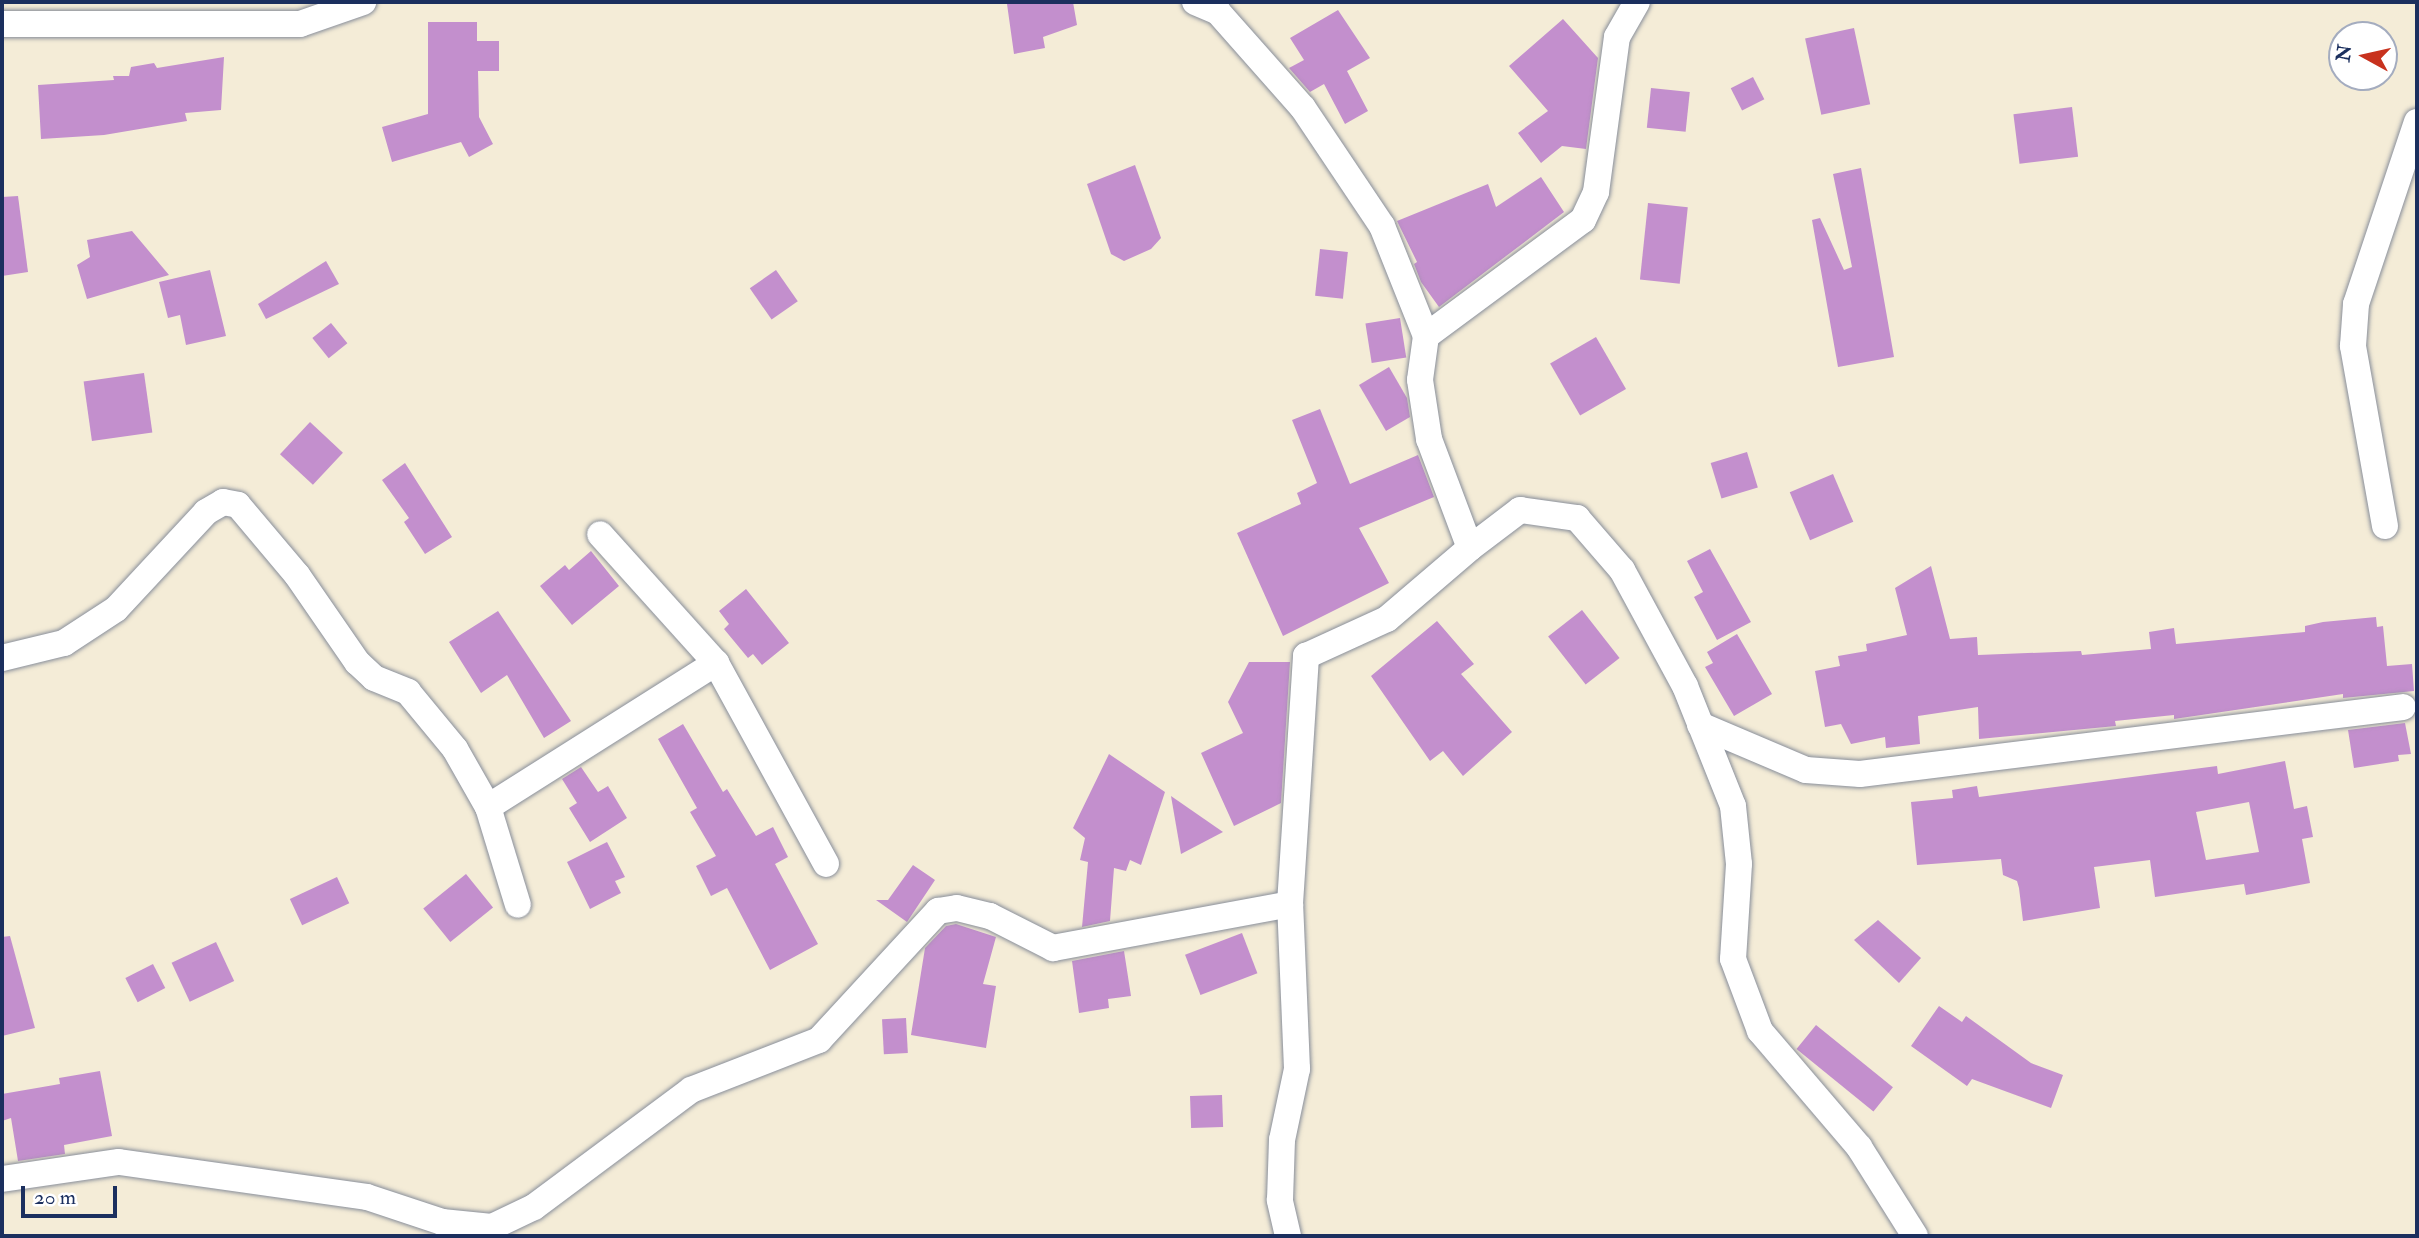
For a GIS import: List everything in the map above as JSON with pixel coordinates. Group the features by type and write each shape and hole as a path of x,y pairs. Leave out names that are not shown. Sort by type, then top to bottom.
{"street":[{"path":"2,24 300,24 363,2"},
{"path":"1195,2 1218,12 1303,108 1382,226 1426,336 1420,380 1429,439 1470,548"},
{"path":"1426,336 1583,220 1596,192 1618,37 1637,2"},
{"path":"2385,526 2353,346 2357,304 2417,122"},
{"path":"2,658 64,643 116,608 206,512 223,502 238,505 297,575 357,662 374,678 408,692 455,749 488,807 518,905"},
{"path":"1288,1236 1280,1200 1282,1140 1297,1069 1290,904 1306,656 1387,619 1470,548 1520,510 1577,519 1622,570 1685,686 1732,806 1739,863 1733,959 1760,1031 1859,1147 1915,1236"},
{"path":"600,534 716,663 826,864"},
{"path":"488,807 716,663"},
{"path":"1700,725 1806,770 1860,774 2403,707"},
{"path":"2,1179 118,1163 367,1197 442,1222 492,1227 534,1207 691,1090 819,1040 938,911 957,908 990,916 1053,948 1290,904"}],"building":[{"path":"1073,2 1077,25 1043,37 1045,48 1014,54 1007,4"},
{"path":"1338,10 1370,58 1347,71 1368,111 1345,124 1324,84 1310,92 1289,68 1304,60 1290,38"},
{"path":"1563,19 1598,58 1586,149 1562,146 1541,163 1518,133 1548,111 1509,66"},
{"path":"428,22 477,22 477,41 499,41 499,71 478,71 479,117 493,144 469,157 461,142 392,162 382,127 428,114"},
{"path":"1854,28 1870,104 1821,115 1805,38"},
{"path":"224,57 221,110 185,113 187,121 104,135 41,139 38,85 114,80 113,76 129,76 131,67 154,63 157,68"},
{"path":"1753,77 1764,99 1742,111 1731,88"},
{"path":"1651,88 1690,92 1686,132 1647,128"},
{"path":"2072,107 2078,157 2020,164 2013,114"},
{"path":"1135,165 1161,238 1151,249 1124,261 1111,254 1087,184"},
{"path":"1861,168 1894,357 1838,367 1812,220 1820,218 1844,270 1852,267 1833,174"},
{"path":"1541,177 1564,212 1439,307 1421,282 1414,264 1417,262 1397,221 1488,184 1496,207"},
{"path":"18,196 28,272 2,276 2,197"},
{"path":"1648,203 1688,207 1680,284 1640,280"},
{"path":"132,231 169,275 87,299 77,265 90,257 87,240"},
{"path":"1320,249 1348,252 1343,299 1315,296"},
{"path":"326,261 339,284 266,319 258,304"},
{"path":"210,270 226,336 186,345 180,315 168,318 159,282"},
{"path":"776,270 798,301 772,319 750,288"},
{"path":"1400,318 1406,358 1372,363 1365,323"},
{"path":"331,323 347,343 329,358 312,338"},
{"path":"1596,337 1626,389 1580,415 1550,364"},
{"path":"1389,367 1407,398 1410,417 1386,431 1359,385"},
{"path":"144,373 152,432 92,441 84,381"},
{"path":"1320,409 1350,484 1418,455 1434,497 1359,528 1389,583 1283,636 1237,533 1301,504 1297,493 1317,483 1292,420"},
{"path":"310,422 343,453 313,485 280,454"},
{"path":"1747,452 1758,487 1721,498 1711,463"},
{"path":"405,463 452,537 425,554 404,522 409,518 382,480"},
{"path":"1833,474 1853,522 1810,540 1790,492"},
{"path":"1710,549 1751,622 1717,640 1694,597 1703,592 1687,561"},
{"path":"591,551 619,586 572,625 540,586 565,565 569,570"},
{"path":"1931,566 1950,639 1977,637 1978,655 2081,651 2082,655 2151,649 2149,632 2174,628 2176,644 2305,632 2305,626 2323,622 2376,617 2377,627 2383,626 2387,666 2412,664 2414,691 2343,698 2343,694 2174,719 2174,715 2115,721 2116,726 1979,739 1978,707 1918,716 1920,744 1886,748 1885,737 1851,744 1841,724 1825,727 1815,671 1840,666 1838,656 1867,651 1866,644 1907,635 1895,588"},
{"path":"746,589 789,643 762,665 753,654 748,658 724,629 729,624 719,611"},
{"path":"1582,610 1620,658 1586,685 1548,636"},
{"path":"498,611 571,721 544,738 507,675 481,693 449,642"},
{"path":"1437,621 1474,664 1461,674 1512,732 1463,776 1443,751 1430,761 1371,676"},
{"path":"1737,634 1772,694 1734,716 1705,667 1713,663 1707,652"},
{"path":"1249,662 1290,662 1281,803 1234,826 1201,753 1243,733 1228,702"},
{"path":"2405,723 2411,754 2398,755 2399,761 2354,768 2348,730"},
{"path":"683,724 723,792 727,789 756,836 773,827 788,857 775,864 818,944 770,970 727,888 711,896 696,866 716,856 690,812 697,808 658,739"},
{"path":"1109,754 1165,792 1141,865 1130,860 1126,871 1114,868 1110,921 1082,927 1088,862 1080,860 1085,838 1073,828"},
{"path":"2285,761 2294,809 2307,806 2313,837 2302,839 2310,883 2246,895 2244,884 2155,897 2150,860 2094,867 2100,908 2023,921 2017,881 2003,875 2001,859 1917,865 1911,802 1953,798 1952,790 1977,786 1979,797 2217,766 2218,774","holes":["2249,802 2259,852 2206,860 2196,812"]},
{"path":"581,767 598,792 608,786 627,818 590,842 569,808 577,803 562,779"},
{"path":"1171,796 1223,832 1181,854"},
{"path":"607,842 625,877 615,881 621,893 590,909 567,862"},
{"path":"913,865 935,880 907,922 876,900 888,900"},
{"path":"466,874 493,907 450,942 423,909"},
{"path":"337,877 349,903 302,925 290,899"},
{"path":"1878,920 1921,958 1899,983 1854,940"},
{"path":"956,924 996,937 983,984 996,986 986,1048 911,1035 925,948 946,926"},
{"path":"1242,933 1257,973 1200,995 1185,955"},
{"path":"10,936 35,1028 2,1036 2,937"},
{"path":"216,942 234,981 190,1002 172,963"},
{"path":"1124,951 1131,996 1108,999 1109,1008 1079,1013 1072,961"},
{"path":"153,964 165,988 138,1002 125,978"},
{"path":"1939,1006 1962,1022 1966,1016 2031,1063 2063,1075 2051,1108 1972,1079 1967,1086 1911,1046"},
{"path":"906,1018 908,1053 884,1054 882,1019"},
{"path":"1816,1025 1893,1087 1873,1111 1796,1049"},
{"path":"100,1071 112,1136 64,1145 65,1154 18,1161 11,1118 2,1121 2,1094 60,1084 59,1078"},
{"path":"1222,1095 1223,1127 1191,1128 1190,1096"}]}
